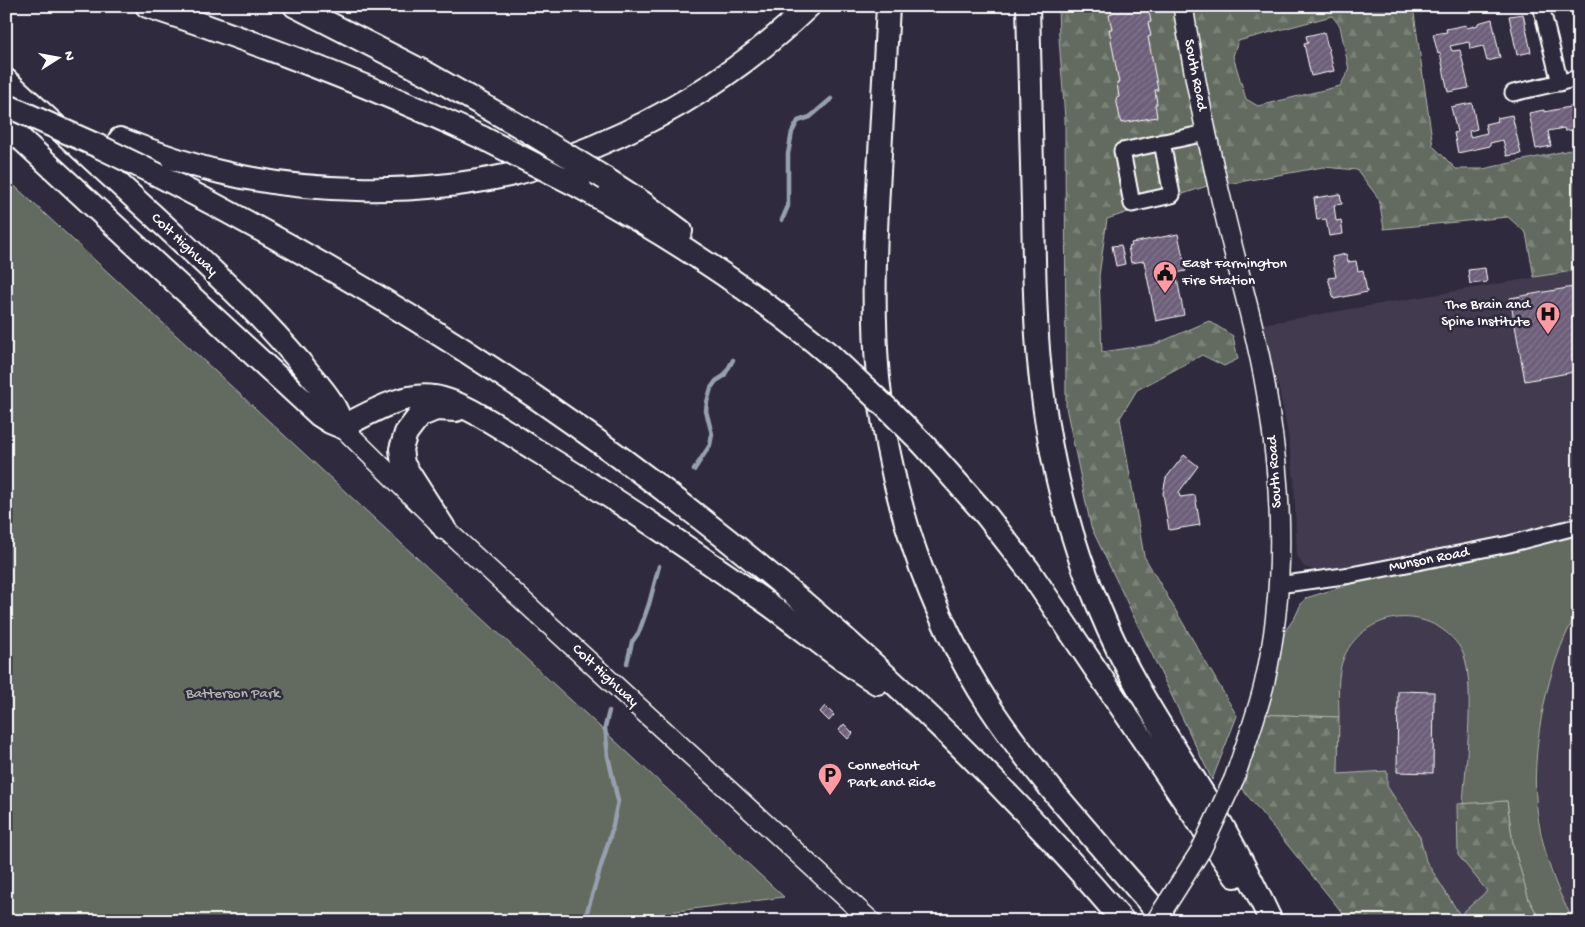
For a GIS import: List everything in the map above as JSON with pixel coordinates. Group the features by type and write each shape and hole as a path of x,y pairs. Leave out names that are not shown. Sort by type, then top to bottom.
{"highway":[{"path":"147,6 332,72 483,138 580,187 654,229 758,299 830,355 888,408 923,444 986,516 1028,569 1265,921"},
{"path":"295,6 428,74 521,127 606,179 671,223 701,247 758,299"},
{"path":"8,112 47,112 72,119 169,157 221,172 288,184 346,188 442,185 500,177 538,167 630,131 708,88 751,57 809,6"},
{"path":"888,6 875,256 876,344 884,423 892,466 909,528 931,591 950,636 989,706 1041,777 1165,921"},
{"path":"1028,6 1035,280 1039,359 1046,422 1067,517 1090,586 1119,652 1149,709 1221,824 1271,921"},
{"name":"Colt Highway","path":"6,80 260,317 332,402 339,414 342,427"},
{"path":"8,112 90,142 253,225 351,281 466,352 633,467 729,541 819,616 911,700 1029,817 1123,921"},
{"name":"Colt Highway","path":"8,112 319,415 342,427"},
{"path":"342,427 397,402 423,396 448,400 475,414 624,505 770,605 863,675 911,700"},
{"path":"444,528 403,464 401,454 402,443 406,432 413,423 428,411 446,409 475,414"}],"main road":[{"name":"South Road","path":"1156,921 1201,850 1234,779 1251,731 1264,685 1271,649 1278,585 1278,501 1270,409 1206,133 1183,6"},
{"name":"Colt Highway","path":"342,427 444,528 871,921"}],"street":[{"path":"1541,6 1560,83"},
{"path":"1513,93 1579,78"},
{"path":"1162,142 1172,196 1132,204 1122,151 1162,142 1206,133"},
{"name":"Munson Road","path":"1278,585 1351,575 1509,544 1579,526"}],"shaded area":[{"path":"1579,270 1579,518 1509,537 1350,567 1319,571 1304,567 1297,556 1294,479 1288,434 1280,393 1262,324"},
{"path":"1404,617 1426,620 1445,632 1462,650 1468,669 1470,694 1463,804 1457,804 1458,855 1487,891 1460,915 1426,861 1420,837 1387,786 1338,775 1339,676 1344,657 1355,641 1367,629 1384,620"},
{"path":"1575,617 1579,620 1579,921 1574,921 1565,906 1546,852 1536,798 1536,760 1546,690 1566,632"}],"green space":[{"path":"1058,6 1173,6 1179,49 1207,186 1107,219 1099,276 1102,352 1156,344 1209,321 1233,336 1238,359 1224,366 1202,355 1137,390 1120,418 1144,556 1237,716 1212,780 1091,527 1066,407 1065,119"},
{"path":"1183,6 1413,6 1433,146 1456,169 1483,169 1579,148 1579,270 1534,277 1526,233 1508,217 1384,229 1379,199 1357,170 1323,167 1228,184 1213,164","holes":["1332,16 1340,26 1349,70 1340,86 1258,106 1246,99 1233,56 1238,41"]},
{"name":"Batterson Park","path":"6,178 784,897 601,921 6,921"},
{"path":"1579,537 1579,620 1575,617 1565,636 1550,681 1539,730 1535,777 1540,829 1548,861 1566,907 1574,921 1541,921 1529,900 1513,844 1507,801 1463,804 1469,724 1468,679 1466,661 1461,649 1449,634 1434,624 1417,619 1400,618 1383,621 1367,629 1354,641 1344,657 1339,679 1339,717 1255,714 1267,657 1306,598 1354,583"},
{"path":"1255,714 1339,717 1338,774 1387,771 1387,786 1420,837 1426,861 1460,915 1487,891 1458,855 1457,804 1507,801 1513,844 1529,900 1541,921 1349,921 1234,779"}],"building":[{"path":"1110,6 1148,6 1151,22 1148,23 1151,36 1148,37 1158,90 1155,90 1157,117 1121,123 1116,98 1119,97 1117,83 1119,83 1109,29 1112,29 1109,15 1112,14"},
{"path":"1523,14 1531,52 1517,55 1509,16"},
{"path":"1492,19 1500,58 1487,61 1483,46 1470,49 1469,42 1450,46 1452,51 1460,50 1469,88 1448,92 1440,53 1438,54 1433,34 1447,32 1446,29 1466,25 1467,28"},
{"path":"1324,32 1334,71 1311,76 1304,44 1308,43 1306,36"},
{"path":"1472,103 1477,129 1469,131 1470,137 1487,133 1485,124 1498,121 1497,118 1512,115 1521,154 1507,156 1503,140 1490,143 1490,146 1458,153 1454,133 1457,132 1451,107"},
{"path":"1575,106 1575,110 1579,110 1579,127 1578,125 1573,126 1573,130 1565,131 1564,128 1548,131 1551,146 1536,149 1529,113"},
{"path":"1340,194 1342,204 1334,205 1336,221 1341,220 1343,234 1329,236 1326,219 1317,220 1314,198"},
{"name":"East Farmington Fire Station","path":"1178,234 1186,271 1176,273 1184,315 1156,321 1144,261 1131,263 1128,247 1132,246 1131,243"},
{"path":"1121,245 1125,264 1116,266 1112,246"},
{"path":"1346,254 1348,262 1356,261 1358,271 1363,270 1367,292 1334,299 1328,278 1336,277 1332,257"},
{"path":"1485,268 1487,282 1470,284 1468,270"},
{"name":"The Brain and Spine Institute","path":"1579,286 1579,371 1525,381 1510,298"},
{"path":"1184,455 1198,466 1179,492 1180,497 1195,495 1200,525 1169,530 1163,493 1166,478"},
{"path":"1398,691 1434,692 1433,773 1397,772"},
{"path":"825,706 834,715 829,721 820,712"},
{"path":"844,724 853,733 848,739 839,730"}],"waterway":[{"path":"782,220 788,206 788,154 792,132 798,121 810,117 831,99"},
{"path":"694,470 710,445 712,434 706,411 711,388 716,381 724,376 733,360"},
{"path":"627,663 632,642 639,632 649,604 659,566"},
{"path":"582,921 586,915 612,830 618,801 608,756 605,727 609,711"}],"place":[{"name":"East Farmington Fire Station","path":"1165,294"},
{"name":"The Brain and Spine Institute","path":"1548,335"},
{"name":"Connecticut Park and Ride","path":"830,796"}]}
